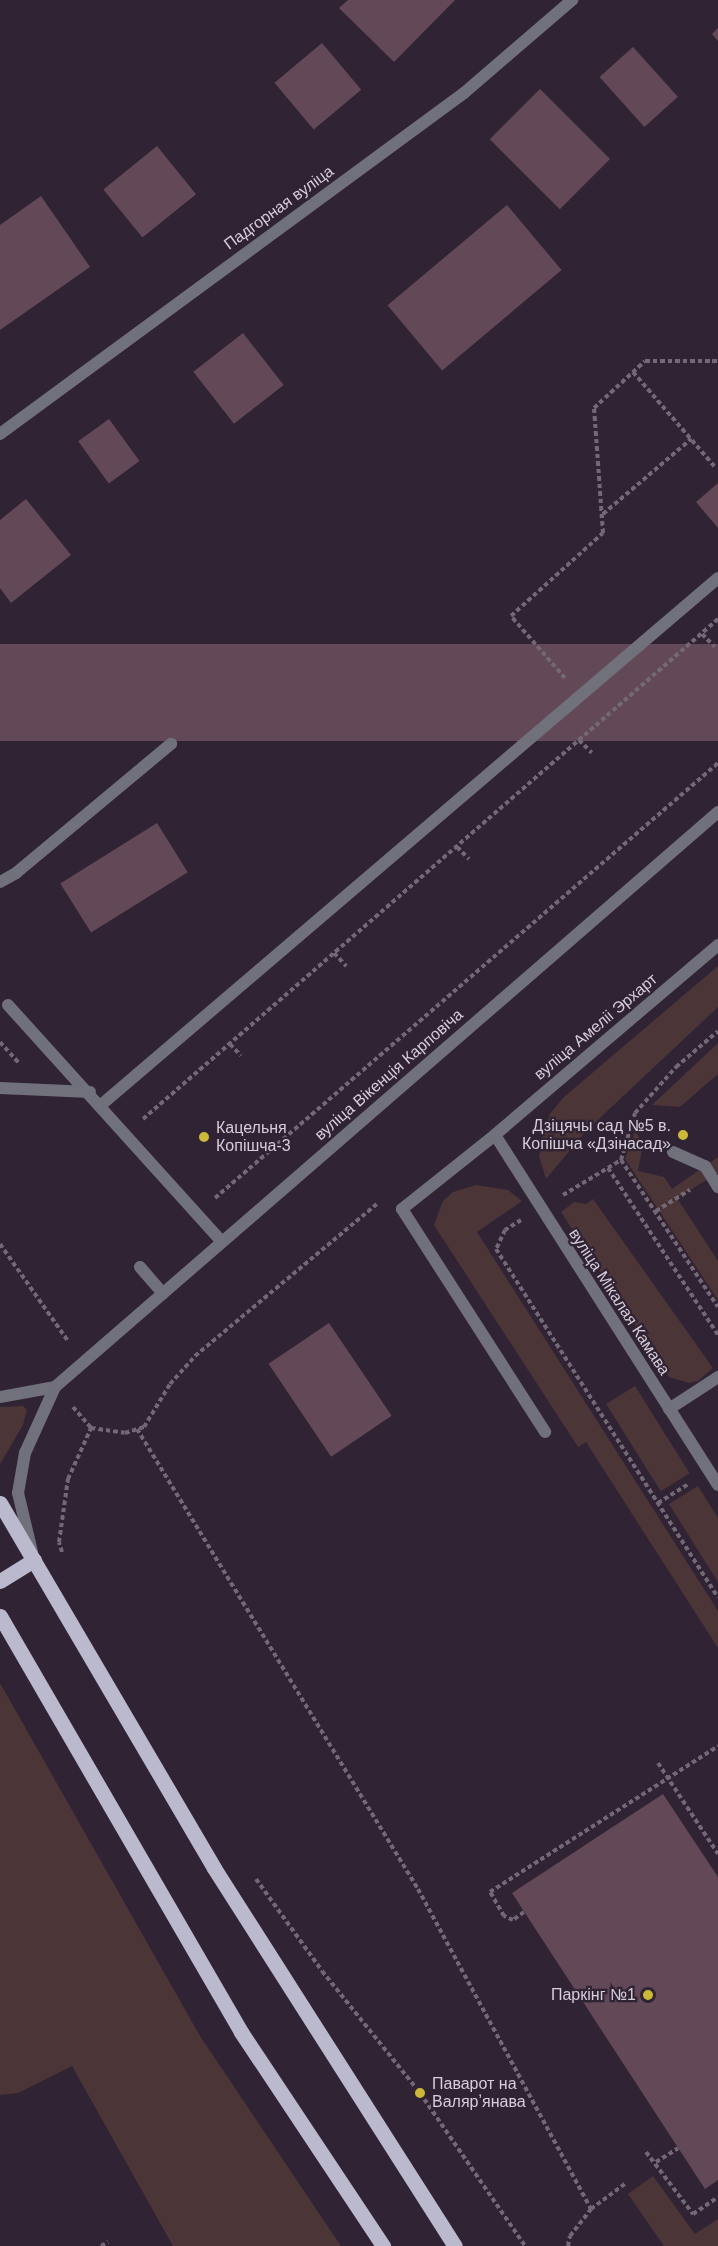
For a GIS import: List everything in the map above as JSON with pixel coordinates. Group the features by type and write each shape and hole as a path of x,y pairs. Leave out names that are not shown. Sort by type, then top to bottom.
{"main road":[{"path":"0,1503 213,1868 455,2246"},
{"path":"0,1581 34,1560"},
{"path":"0,1616 241,2032 382,2246"}],"street":[{"name":"Падгорная вуліца","path":"0,434 464,93 572,0"},
{"path":"101,1105 718,578"},
{"path":"0,882 16,873 171,744"},
{"name":"вуліца Вікенція Карповіча","path":"55,1387 718,812"},
{"name":"вуліца Амеліі Эрхарт","path":"546,1432 402,1209 495,1135 718,945"},
{"path":"8,1005 90,1092 222,1242"},
{"path":"0,1088 90,1092"},
{"name":"вуліца Мікалая Камава","path":"495,1135 540,1209 718,1485"},
{"path":"673,1152 705,1166 715,1181"},
{"path":"140,1267 164,1293"},
{"path":"669,1409 718,1377"},
{"path":"0,1397 55,1387"},
{"path":"34,1560 18,1493 25,1454 55,1387"}],"path":[{"path":"568,682 511,616 603,533 594,408 645,361 718,361"},
{"path":"633,372 715,466"},
{"path":"603,514 691,439"},
{"path":"137,1125 718,619"},
{"path":"702,634 715,647"},
{"path":"579,740 592,753"},
{"path":"197,1214 718,762"},
{"path":"457,846 469,859"},
{"path":"334,953 346,966"},
{"path":"718,1031 676,1067 635,1113 621,1160 505,1230 496,1249 718,1597"},
{"path":"230,1044 241,1056"},
{"path":"621,1160 718,1307"},
{"path":"608,1168 718,1335"},
{"path":"655,1212 715,1181"},
{"path":"64,1562 59,1542 68,1479 92,1428 125,1433 144,1427 170,1384 195,1356 379,1203"},
{"path":"0,1244 55,1326 74,1347"},
{"path":"137,1429 418,1889 591,2209"},
{"path":"524,1912 513,1920 504,1916 490,1892 718,1746"},
{"path":"658,1763 718,1854"},
{"path":"252,1874 322,1971 420,2093 525,2246"},
{"path":"656,2162 678,2148"},
{"path":"646,2152 656,2162 693,2214 718,2197"},
{"path":"568,2246 591,2209 626,2183"},
{"path":"101,2246 108,2242"}],"shaded area":[{"path":"718,966 718,1007 585,1132 546,1179 539,1156 550,1114 564,1097"},
{"path":"718,1043 718,1074 680,1107 652,1105"},
{"path":"635,1131 643,1144 638,1171 664,1177 672,1189 718,1157 718,1173 677,1198 718,1261 718,1300 625,1159"},
{"path":"476,1185 508,1190 522,1201 477,1232 718,1611 718,1648 586,1442 578,1447 434,1225 443,1201 453,1192"},
{"path":"593,1199 713,1368 698,1381 689,1383 669,1377 561,1212 574,1202 586,1204"},
{"path":"635,1386 690,1473 661,1491 606,1404"},
{"path":"23,1406 27,1410 23,1425 0,1464 0,1407"},
{"path":"698,1486 718,1518 718,1582 669,1504"},
{"path":"0,1683 200,2036 341,2246 173,2246 72,2066 18,2093 0,2095"},
{"path":"653,2176 695,2234 718,2219 718,2246 664,2246 628,2194"}],"building":[{"path":"348,0 455,0 394,62 339,8"},
{"path":"718,28 718,41 712,34"},
{"path":"322,43 361,90 314,130 275,83"},
{"path":"633,47 678,97 644,127 600,77"},
{"path":"540,89 610,159 560,209 490,139"},
{"path":"157,146 196,194 142,238 103,189"},
{"path":"41,196 90,267 0,330 0,225"},
{"path":"507,205 562,270 442,370 387,305"},
{"path":"243,333 284,385 234,424 193,372"},
{"path":"109,419 140,461 109,483 78,441"},
{"path":"718,483 718,528 696,502"},
{"path":"26,499 71,555 11,603 0,588 0,520"},
{"path":"0,644 718,644 718,741 0,741"},
{"path":"157,823 188,872 91,933 60,883"},
{"path":"329,1323 392,1416 331,1457 268,1364"},
{"name":"Паркінг №1","path":"663,1794 718,1877 718,2180 705,2189 512,1893"}],"place":[{"name":"Дзіцячы сад №5 в. Копішча «Дзінасад»","path":"683,1135"},
{"name":"Кацельня Копішча-3","path":"204,1137"},
{"name":"Паркінг №1","path":"648,1995"},
{"name":"Паварот на Валярʼянава","path":"420,2093"}]}
